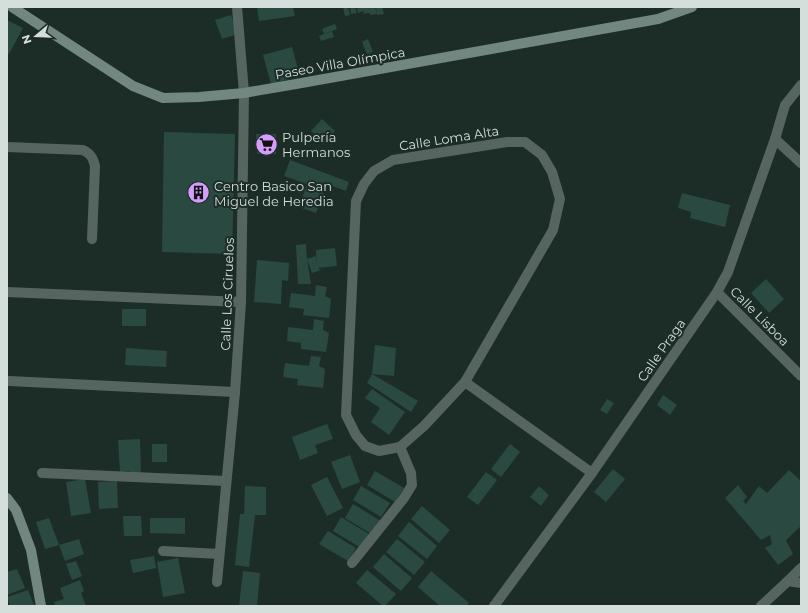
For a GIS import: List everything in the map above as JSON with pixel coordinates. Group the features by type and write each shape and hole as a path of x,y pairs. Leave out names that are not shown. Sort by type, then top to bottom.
{"main road":[{"name":"Paseo Villa Olímpica","path":"12,7 133,86 163,98 244,93 658,19 692,7"},
{"path":"7,498 16,510 31,550 41,606"}],"street":[{"name":"Calle Los Ciruelos","path":"217,582 235,392 241,302 244,93 237,7"},
{"name":"Calle Praga","path":"494,606 592,473 717,292 728,272 775,139 785,105 801,85"},
{"path":"775,139 801,163"},
{"name":"Calle Loma Alta","path":"506,142 525,142 542,155 552,172 560,199 553,230 464,382 424,426 400,447 379,452 365,446 356,435 346,415 356,201 364,184 374,171 393,160 506,142"},
{"path":"7,147 83,150 90,154 93,159 94,166 92,239"},
{"path":"7,292 241,302"},
{"name":"Calle Lisboa","path":"717,292 801,376"},
{"path":"9,381 235,392"},
{"path":"464,382 592,473"},
{"path":"352,562 404,498 412,485 411,473 400,447"},
{"path":"42,473 226,481"},
{"path":"164,551 219,554"},
{"path":"761,606 801,568"},
{"path":"788,582 801,583"}],"building":[{"path":"257,7 293,7 295,16 259,21"},
{"path":"343,7 348,7 350,15 345,16"},
{"path":"350,7 355,7 357,13 351,14"},
{"path":"357,7 375,7 377,14 363,14 364,11 358,13"},
{"path":"376,7 382,7 384,14 377,15"},
{"path":"231,15 238,34 222,39 215,20"},
{"path":"7,20 23,28 9,54 7,53"},
{"path":"335,24 337,29 324,34 322,29"},
{"path":"332,31 334,37 321,41 319,36"},
{"path":"368,39 373,52 367,54 362,42"},
{"path":"292,47 300,76 271,84 263,55"},
{"path":"322,119 335,131 325,143 311,131"},
{"name":"Centro Basico San Miguel de Heredia","path":"164,132 235,134 232,254 162,252"},
{"name":"Pulpería Hermanos","path":"256,134 276,134 276,154 257,154"},
{"path":"290,160 349,182 346,191 327,184 316,213 299,207 307,184 284,176"},
{"path":"682,193 730,205 725,227 690,218 691,212 678,208"},
{"path":"306,244 311,284 298,284 296,245"},
{"path":"335,248 337,266 318,268 321,270 312,273 307,259 316,256 317,265 316,250"},
{"path":"257,260 289,263 288,281 282,280 281,304 254,302"},
{"path":"766,279 784,299 769,313 751,293"},
{"path":"316,285 327,287 325,296 331,299 329,318 303,315 304,309 289,307 291,293 315,296"},
{"path":"122,309 146,309 146,326 122,326"},
{"path":"314,319 324,321 323,330 329,333 326,352 301,349 301,343 287,341 288,327 313,330"},
{"path":"375,345 396,348 394,376 372,374"},
{"path":"126,348 167,351 166,367 125,365"},
{"path":"311,356 321,357 319,366 325,369 323,388 297,385 298,379 283,377 285,363 309,366"},
{"path":"372,374 418,401 411,412 367,383"},
{"path":"372,389 405,412 389,435 371,422 380,408 365,398"},
{"path":"663,395 677,405 670,415 657,405"},
{"path":"607,399 614,403 607,414 600,410"},
{"path":"327,424 333,439 315,445 318,453 300,460 292,437"},
{"path":"140,439 141,474 129,474 130,471 120,472 118,440"},
{"path":"152,444 167,444 167,462 152,462"},
{"path":"510,444 520,452 501,477 491,469"},
{"path":"350,455 360,482 342,489 331,462"},
{"path":"613,469 625,479 606,502 594,492"},
{"path":"789,470 801,481 801,526 786,540 793,554 778,565 765,548 772,544 770,535 761,540 725,498 738,485 747,497 743,501 746,504 759,486 767,493"},
{"path":"375,471 404,488 395,502 367,485"},
{"path":"486,472 497,480 478,505 467,497"},
{"path":"327,477 343,508 327,516 311,485"},
{"path":"85,479 91,513 71,516 66,482"},
{"path":"117,481 118,508 99,509 98,482"},
{"path":"245,486 266,487 266,515 255,515 249,567 235,565 240,514 244,514"},
{"path":"361,486 390,503 381,517 353,500"},
{"path":"539,486 549,495 541,506 530,497"},
{"path":"353,504 381,521 373,535 345,518"},
{"path":"422,506 450,530 439,543 411,519"},
{"path":"123,516 141,516 142,536 124,536"},
{"path":"341,517 369,534 361,548 333,531"},
{"path":"49,518 59,545 45,549 36,522"},
{"path":"150,518 185,518 185,534 150,533"},
{"path":"409,522 437,546 427,559 398,536"},
{"path":"328,531 356,548 348,561 319,544"},
{"path":"79,539 84,554 65,561 59,545"},
{"path":"397,539 425,562 414,575 386,552"},
{"path":"384,554 412,578 401,591 373,567"},
{"path":"154,556 156,568 133,573 130,560"},
{"path":"178,558 185,593 163,597 157,562"},
{"path":"76,561 82,576 72,580 66,564"},
{"path":"17,569 25,588 7,595 7,572"},
{"path":"367,570 396,594 385,606 383,606 356,583"},
{"path":"243,571 260,573 257,606 239,606"},
{"path":"431,571 469,603 467,606 440,606 418,587"},
{"path":"80,580 84,591 81,593 86,606 55,606 54,602 64,599 60,588"},
{"path":"28,590 34,605 10,606 7,597"}],"place":[{"name":"Pulpería Hermanos","path":"266,144"},
{"name":"Centro Basico San Miguel de Heredia","path":"198,193"}]}
